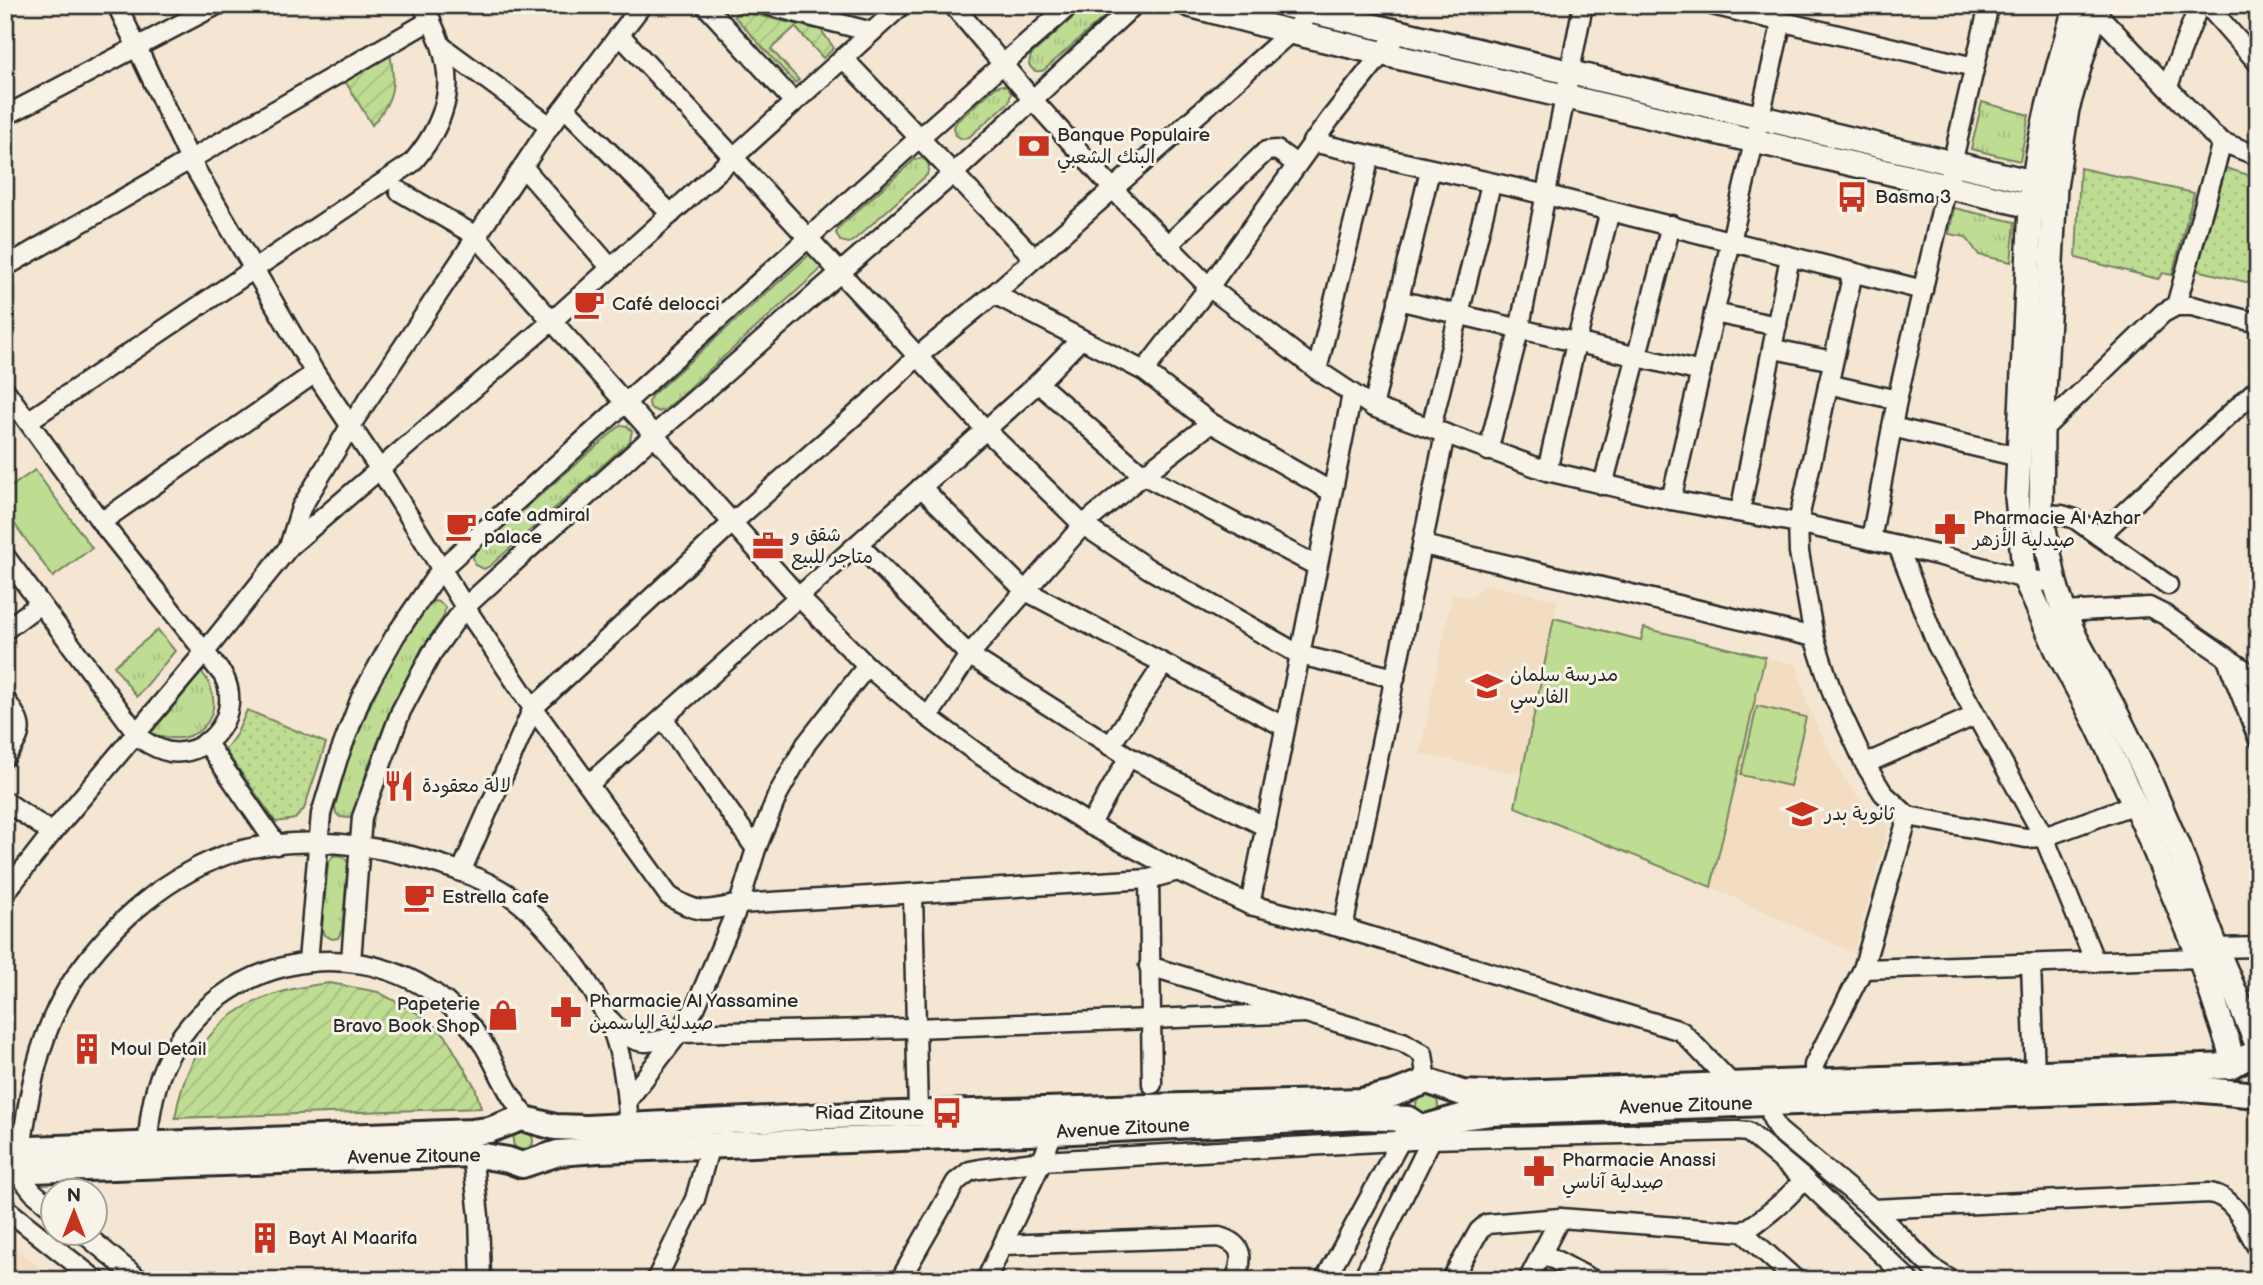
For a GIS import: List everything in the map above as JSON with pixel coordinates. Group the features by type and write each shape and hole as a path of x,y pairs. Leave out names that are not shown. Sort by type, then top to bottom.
{"main road":[{"name":"Avenue Zitoune","path":"12,1160 148,1145 472,1132 521,1122 555,1127 629,1127 918,1114 1362,1101 1428,1085 1462,1093 1489,1094 1734,1086 2035,1074 2243,1058"},
{"name":"Avenue Zitoune","path":"2243,1058 2228,1074 2229,1082 2234,1089 2250,1093"},
{"path":"1406,1128 1404,1102 1409,1090 1428,1085 1450,1101 1450,1109 1438,1128"},
{"name":"Avenue Zitoune","path":"12,1160 472,1154 522,1165 569,1152 1363,1117 1406,1128 1438,1128 1461,1117 1490,1113 2182,1088 2250,1093"},
{"path":"508,1160 503,1154 500,1138 521,1122 542,1127 547,1141 546,1149 537,1161"}],"street":[{"path":"117,5 190,160 315,373 533,708 669,896 684,906 704,912 739,904 1149,879 1178,871"},
{"path":"5,116 217,5"},
{"path":"289,547 301,508 351,425 550,126 642,5"},
{"path":"705,5 794,102"},
{"path":"767,5 872,32"},
{"path":"5,893 289,547 381,471 551,322 902,5"},
{"path":"953,5 1113,189 1209,287 1317,370 1373,407 1547,471 1671,500 1798,523 2025,579 2055,583"},
{"path":"308,961 321,814 338,758 362,695 394,636 441,569 1070,5"},
{"path":"351,961 362,817 401,711 432,653 465,607 653,436 954,173 1135,5"},
{"path":"1189,5 1291,32 2042,208"},
{"path":"1285,5 1315,8 1400,31 2044,185"},
{"path":"1488,451 1519,331 1584,5"},
{"path":"1712,5 1759,10 1782,21 1974,67"},
{"path":"1871,540 1897,400 1989,5"},
{"path":"2168,86 2199,5"},
{"path":"2207,5 2258,63"},
{"path":"2089,7 2221,142 2258,156"},
{"path":"2089,7 2067,109 2044,185 2017,497 2025,579 2034,603 2098,725 2208,953 2243,1058"},
{"path":"461,872 533,708 732,523 869,403 918,356 994,294 1315,8"},
{"path":"5,267 190,160 427,13 444,48 448,66 445,105 430,138 412,163 28,421"},
{"path":"1671,500 1782,21"},
{"path":"1144,371 1209,287 1312,142 1400,31"},
{"path":"620,35 986,430 1083,525 1149,569 1300,655 1395,678"},
{"path":"444,48 550,126"},
{"path":"843,58 1034,258"},
{"path":"565,108 671,214"},
{"path":"1312,142 1671,225 1923,290"},
{"path":"2176,306 2221,142"},
{"path":"1168,245 1266,151 1277,149 1296,164"},
{"path":"1317,370 1370,156"},
{"path":"523,167 610,267"},
{"path":"1373,407 1430,170"},
{"path":"1343,928 1423,545 1438,431 1458,316 1491,184"},
{"path":"399,191 476,236 798,596 867,666 928,717 977,753 1090,825 1250,905 1343,928 1681,1031 1734,1086"},
{"path":"2042,208 2040,514 2055,583 2076,639 2146,773 2181,854 2208,953 2243,1058"},
{"path":"1547,471 1610,211"},
{"path":"1603,485 1671,225"},
{"path":"1740,512 1790,257"},
{"path":"1853,272 1798,523 1799,552 1814,637 1833,695 1865,764 1883,793 1908,816 2026,838 2044,837 2135,804"},
{"path":"994,294 1144,371 1211,423 1332,492"},
{"path":"1398,300 1519,331 1701,372"},
{"path":"2042,430 2163,313 2176,306 2192,306 2258,323"},
{"path":"1714,313 1777,326"},
{"path":"589,784 986,430 1081,340"},
{"path":"1774,349 1833,361"},
{"path":"101,522 315,373"},
{"path":"1038,383 1143,475 1317,566"},
{"path":"1828,384 1897,400"},
{"path":"2099,536 2258,388"},
{"path":"5,390 101,522 229,687 230,703 226,719 217,734 206,743 188,751 172,752 155,748 135,733 5,556"},
{"path":"1250,905 1352,394"},
{"path":"928,717 969,655 1083,525 1211,423"},
{"path":"1892,426 2019,457"},
{"path":"922,487 1024,590 1285,727"},
{"path":"2040,514 2062,515 2075,519 2168,585"},
{"path":"858,544 969,655 1129,757 1265,827"},
{"path":"1423,545 1814,637"},
{"path":"1898,546 1937,645 1974,716 2044,837 2095,962"},
{"path":"5,630 40,604"},
{"path":"2064,612 2149,607 2258,679"},
{"path":"2226,657 2258,738"},
{"path":"1111,746 1163,665"},
{"path":"627,1101 696,1006 739,904 755,849 778,794 806,744 867,666"},
{"path":"5,699 21,730 20,736 5,757"},
{"path":"1865,764 1974,716"},
{"path":"663,718 755,849"},
{"path":"206,743 277,845"},
{"path":"1090,825 1129,757"},
{"path":"5,801 52,833"},
{"path":"1814,1083 1814,1065 1863,969 1908,816"},
{"path":"38,1196 12,1160 44,1036 68,989 96,949 131,915 179,879 222,857 277,845 318,843 401,853 461,872 509,895 534,916 587,982 603,1011 624,1071 629,1127"},
{"path":"1149,879 1152,1084"},
{"path":"913,895 918,1114"},
{"path":"1863,969 2095,962 2258,947"},
{"path":"148,1145 152,1102 159,1079 168,1057 195,1018 222,995 252,977 286,965 308,961 351,961 369,964 404,976 436,994 469,1025 485,1048 521,1122"},
{"path":"2031,964 2035,1074"},
{"path":"1149,966 1413,1047 1423,1054 1428,1085"},
{"path":"603,1011 624,1034 636,1041 649,1043 663,1041 679,1032 915,1028 1306,1013"},
{"path":"1770,1103 1772,1118 1778,1129 1873,1209 1933,1269 1951,1280"},
{"path":"900,1280 956,1181 962,1175 980,1169 1406,1128"},
{"path":"1325,1280 1406,1128"},
{"path":"1362,1280 1438,1128 1748,1132 1804,1179 1909,1280"},
{"path":"986,1280 1053,1132"},
{"path":"656,1280 695,1199 710,1145"},
{"path":"472,1154 479,1216 481,1280"},
{"path":"1451,1280 1479,1231 1486,1225 1560,1218 1743,1233 1790,1196 1804,1179"},
{"path":"33,1192 9,1211 96,1280"},
{"path":"1873,1209 2209,1193 2218,1194 2231,1203 2258,1249"},
{"path":"1528,1280 1560,1218"},
{"path":"1743,1233 1777,1274 1796,1280"},
{"path":"1004,1245 1219,1237 1231,1241 1239,1251 1241,1264 1235,1280"},
{"path":"98,1246 140,1280"},
{"path":"1542,1253 1593,1280"}],"shaded area":[{"name":"مدرسة سلمان الفارسي","path":"1486,584 1558,600 1522,774 1420,754 1452,594 1471,598"},
{"name":"ثانوية بدر","path":"1765,657 1797,665 1808,707 1841,773 1863,804 1889,825 1854,953 1711,887"},
{"path":"5,1241 57,1280 5,1280"}],"green space":[{"path":"1087,5 1104,5 1105,16 1044,70 1037,71 1032,68 1029,64 1031,55"},
{"path":"739,11 821,30 834,48 823,58 795,27 771,49 799,80 795,83 734,16"},
{"path":"390,53 392,92 385,108 372,125 345,81"},
{"path":"996,87 1008,87 1011,93 1009,102 969,137 962,139 956,135 956,122"},
{"path":"1982,102 2029,115 2020,161 1971,149"},
{"path":"914,160 926,160 929,166 927,175 854,240 849,243 840,241 836,233 839,227"},
{"path":"2080,168 2194,193 2172,275 2163,273 2158,279 2076,258"},
{"path":"2226,168 2258,178 2258,285 2197,270"},
{"path":"1954,208 2015,222 2011,262 1979,255 1966,237 1949,234"},
{"path":"809,255 822,263 819,271 666,409 659,412 650,408 651,396"},
{"path":"621,425 632,431 630,441 490,566 484,569 475,565 473,557 476,551"},
{"path":"35,470 92,548 53,577 5,511 5,491"},
{"path":"435,601 445,607 444,616 422,648 392,706 368,767 354,814 349,818 340,817 335,806 362,724 412,626 424,609"},
{"path":"1554,618 1641,640 1644,628 1765,657 1711,887 1515,807"},
{"path":"158,630 175,651 137,697 114,666"},
{"path":"202,672 211,687 213,702 211,715 205,725 182,738 167,738 151,733"},
{"path":"1757,706 1806,717 1790,786 1741,775"},
{"path":"247,710 326,743 304,809 295,819 276,822 225,750 237,733"},
{"path":"339,855 348,863 342,930 338,938 332,939 324,935 322,929 328,864 333,856"},
{"path":"330,983 378,992 421,1015 445,1035 475,1087 481,1108 175,1118 182,1087 193,1061 207,1039 225,1020 246,1006 271,995"},
{"path":"1427,1094 1435,1097 1438,1105 1435,1113 1427,1116 1419,1113 1416,1105 1419,1097"},
{"path":"523,1131 530,1134 533,1141 530,1148 523,1151 516,1148 513,1141 516,1134"}],"place":[{"name":"Banque Populaire البنك الشعبي","path":"1034,146"},
{"name":"Basma 3","path":"1852,197"},
{"name":"Café delocci","path":"589,304"},
{"name":"cafe admiral palace","path":"461,526"},
{"name":"Pharmacie Al Azhar صيدلية الأزهر","path":"1950,529"},
{"name":"شقق و متاجر للبيع","path":"768,546"},
{"name":"مدرسة سلمان الفارسي","path":"1487,686"},
{"name":"لالة معقودة","path":"399,786"},
{"name":"ثانوية بدر","path":"1802,814"},
{"name":"Estrella cafe","path":"419,897"},
{"name":"Pharmacie Al Yassamine صيدلية الياسمين","path":"566,1012"},
{"name":"Papeterie Bravo Book Shop","path":"503,1015"},
{"name":"Moul Detail","path":"87,1049"},
{"name":"Riad Zitoune","path":"947,1113"},
{"name":"Pharmacie Anassi صيدلية آناسي","path":"1539,1171"},
{"name":"Bayt Al Maarifa","path":"265,1238"}]}
